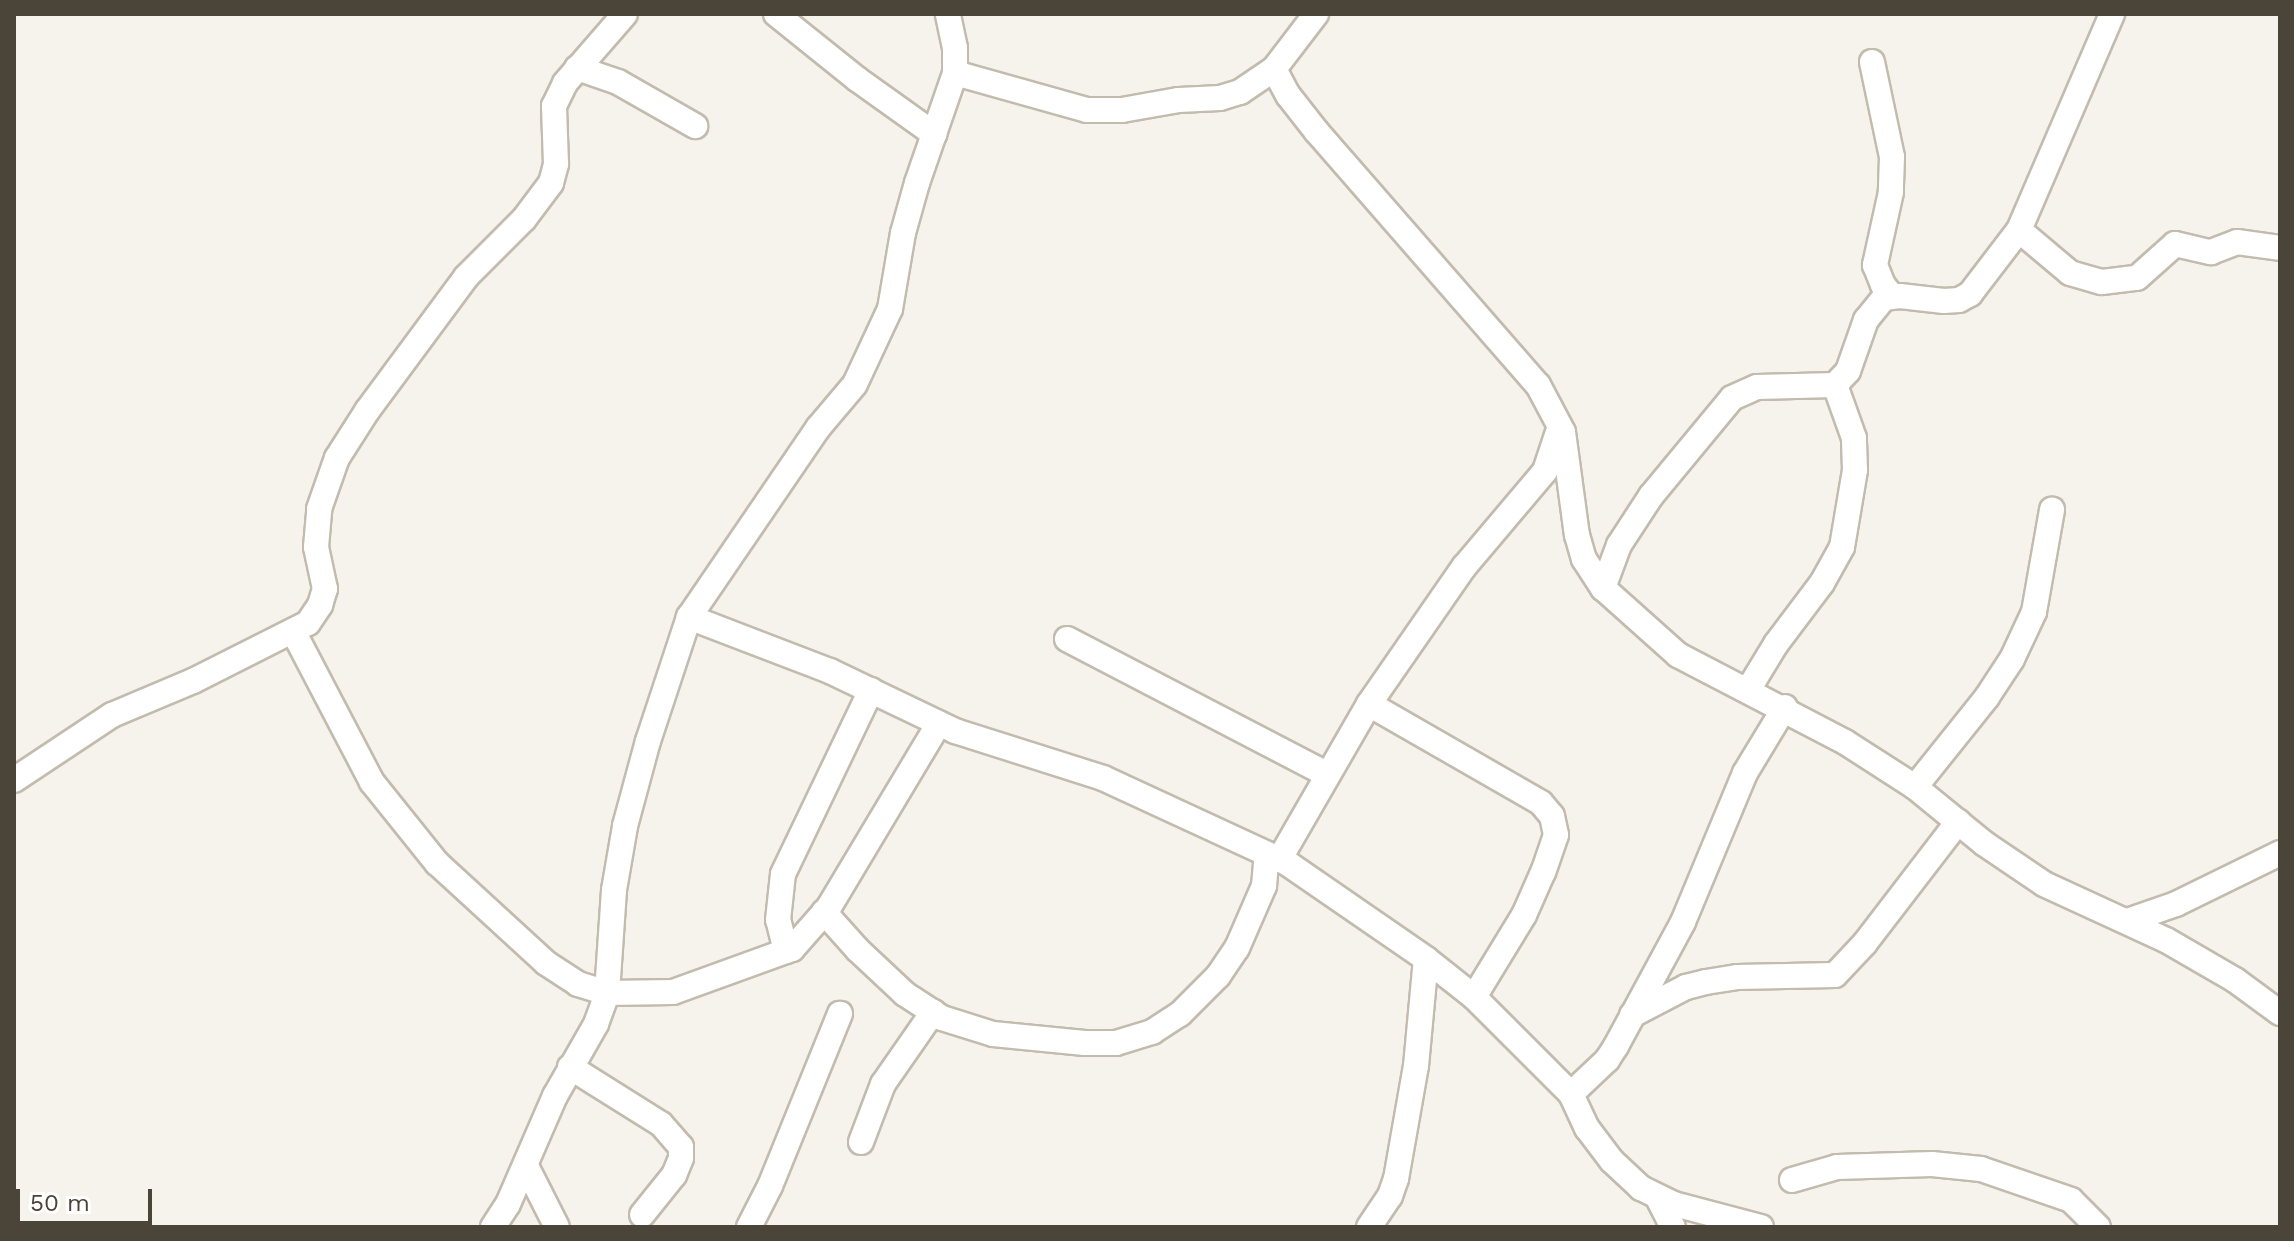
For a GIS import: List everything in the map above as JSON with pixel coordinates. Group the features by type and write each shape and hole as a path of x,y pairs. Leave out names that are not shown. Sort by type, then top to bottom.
{"street":[{"path":"14,780 112,715 193,681 308,623 320,605 325,589 316,547 318,522 337,458 367,411 466,277 524,219 551,183 556,164 554,106 577,68 625,14"},
{"path":"776,14 857,79 934,134"},
{"path":"493,1227 526,1166 570,1067 596,1024 607,993 614,890 625,826 648,741 689,617 869,359 890,309 903,233 955,73 955,48 948,14"},
{"path":"955,73 1087,110 1122,110 1179,100 1220,98 1240,92 1274,69 1316,14"},
{"path":"1603,588 1619,545 1651,496 1732,398 1746,388 1835,385 1848,371 1866,320 1884,298 1959,300 1970,294 2019,230 2112,14"},
{"path":"1872,62 1892,157 1891,192 1875,265 1883,285 1892,296"},
{"path":"577,68 618,82 695,126"},
{"path":"1274,69 1288,95 1317,132 1538,385 1560,427 1577,535 1584,559 1603,588 1678,655 1785,707 1915,787 2044,884 2127,921 2221,972 2280,1013"},
{"path":"2019,230 2070,273 2102,282 2137,278 2175,244 2211,252 2237,242 2280,248"},
{"path":"1748,690 1776,644 1822,583 1842,547 1855,470 1854,438 1835,385"},
{"path":"824,912 886,976 933,1012 993,1034 1116,1043 1152,1032 1180,1014 1218,976 1237,948 1273,857 1328,775 1369,704 1464,567 1545,471 1560,427"},
{"path":"1915,787 1987,697 2012,659 2034,612 2052,510"},
{"path":"689,617 871,690 939,723 1026,756 1103,778 1273,857 1426,959 1474,997 1571,1094 1587,1128 1612,1161 1641,1188 1658,1198 1761,1227"},
{"path":"293,631 372,782 437,863 546,963 578,984 607,993 673,992 786,951 824,912 939,723"},
{"path":"1067,639 1328,775"},
{"path":"786,951 778,920 783,874 871,690"},
{"path":"1369,704 1541,803 1556,826 1554,844 1524,915 1474,997"},
{"path":"1571,1094 1607,1060 1632,1015 1683,922 1745,773 1785,707"},
{"path":"1632,1015 1686,987 1706,982 1737,977 1835,975 1865,943 1958,822"},
{"path":"2127,921 2176,904 2280,853"},
{"path":"1369,1227 1390,1196 1396,1179 1416,1066 1426,959"},
{"path":"861,1142 883,1084 933,1012"},
{"path":"749,1227 770,1186 840,1014"},
{"path":"570,1067 661,1124 681,1147 681,1158 674,1175 642,1215"},
{"path":"1792,1180 1837,1167 1932,1164 1981,1169 2071,1200 2098,1227"},
{"path":"526,1166 557,1227"},
{"path":"1658,1198 1672,1227"}]}
